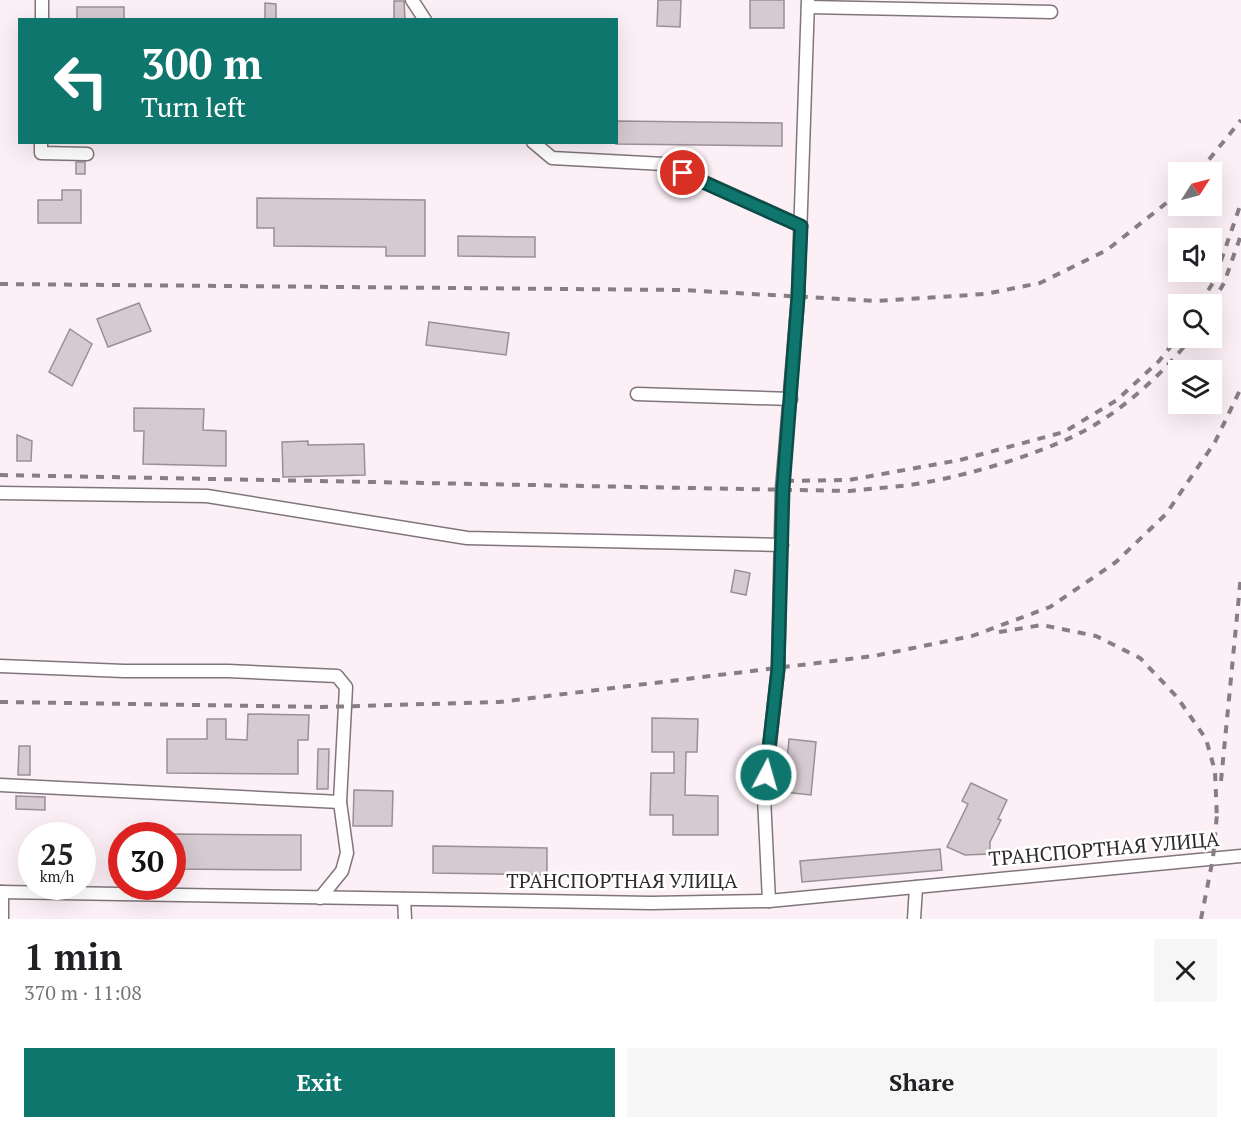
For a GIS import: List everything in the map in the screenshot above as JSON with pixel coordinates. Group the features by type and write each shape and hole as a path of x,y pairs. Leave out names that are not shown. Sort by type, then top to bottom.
{"street":[{"path":"42,0 42,18"},
{"path":"412,0 424,18"},
{"path":"769,901 764,797 778,669 783,489 798,297 808,4 1051,12"},
{"path":"41,144 41,153 87,154"},
{"path":"535,144 552,158 664,164 801,226"},
{"path":"637,394 791,399"},
{"path":"0,494 207,496 467,538 782,544"},
{"path":"0,666 337,676 346,687 340,802 347,853 342,871 320,898"},
{"path":"0,785 340,802"},
{"name":"ТРАНСПОРТНАЯ УЛИЦА","path":"1,892 651,903 769,901 1241,856"},
{"path":"914,919 916,887"},
{"path":"1,892 2,919"},
{"path":"404,899 405,919"}],"building":[{"path":"658,0 681,0 680,27 657,26"},
{"path":"750,0 784,0 784,28 750,28"},
{"path":"394,1 404,1 405,18 394,18"},
{"path":"265,3 276,4 276,18 265,18"},
{"path":"77,7 124,7 124,18 77,18"},
{"path":"618,121 782,123 782,146 616,144 618,144"},
{"path":"76,162 85,162 85,174 76,174"},
{"path":"62,190 81,190 81,223 38,223 38,200 62,200"},
{"path":"257,198 425,200 425,256 386,256 386,247 274,246 274,228 257,228"},
{"path":"458,236 535,237 535,257 458,256"},
{"path":"139,303 151,331 108,347 97,319"},
{"path":"429,322 509,333 506,355 426,345"},
{"path":"70,329 92,344 72,386 49,372"},
{"path":"134,408 204,409 203,430 226,431 226,466 143,464 144,431 134,431"},
{"path":"17,435 32,441 31,461 17,461"},
{"path":"308,441 308,445 364,444 365,475 283,477 282,442"},
{"path":"735,570 750,573 746,595 731,592"},
{"path":"248,714 309,715 308,740 298,740 298,774 167,773 167,739 207,739 207,719 226,719 226,739 247,740"},
{"path":"652,718 698,719 697,752 686,752 685,795 718,796 718,835 673,835 673,815 650,815 651,773 674,773 674,752 652,752"},
{"path":"789,739 816,742 811,795 784,792"},
{"path":"19,746 30,746 30,775 18,775"},
{"path":"318,749 329,749 328,789 317,789"},
{"path":"971,783 1007,800 998,819 1001,820 990,842 990,854 965,855 947,847 968,804 962,801"},
{"path":"354,790 393,791 392,826 353,826"},
{"path":"16,796 45,797 45,810 16,809"},
{"path":"186,834 301,835 301,870 186,869"},
{"path":"433,846 547,848 547,875 433,873"},
{"path":"940,849 942,870 802,882 800,861"}],"railway":[{"path":"1207,162 1241,120"},
{"path":"0,284 682,290 877,301 985,294 1040,283 1107,250 1168,202"},
{"path":"1206,294 1214,281 1241,203"},
{"path":"1218,294 1224,283 1241,235"},
{"path":"786,481 849,480 960,460 1064,432 1117,400 1159,361 1169,348"},
{"path":"0,475 850,491 899,486 966,474 1045,449 1080,433 1126,403 1168,365 1182,348"},
{"path":"0,702 322,707 499,702 874,656 972,636 1050,607 1116,562 1166,514 1215,442 1241,388"},
{"path":"1221,781 1241,575"},
{"path":"999,632 1042,625 1096,636 1140,658 1177,697 1206,739 1215,771 1217,820"},
{"path":"1201,919 1213,858 1217,814"}],"route":[{"path":"683,173 801,226 782,507 778,669 766,775"}]}
